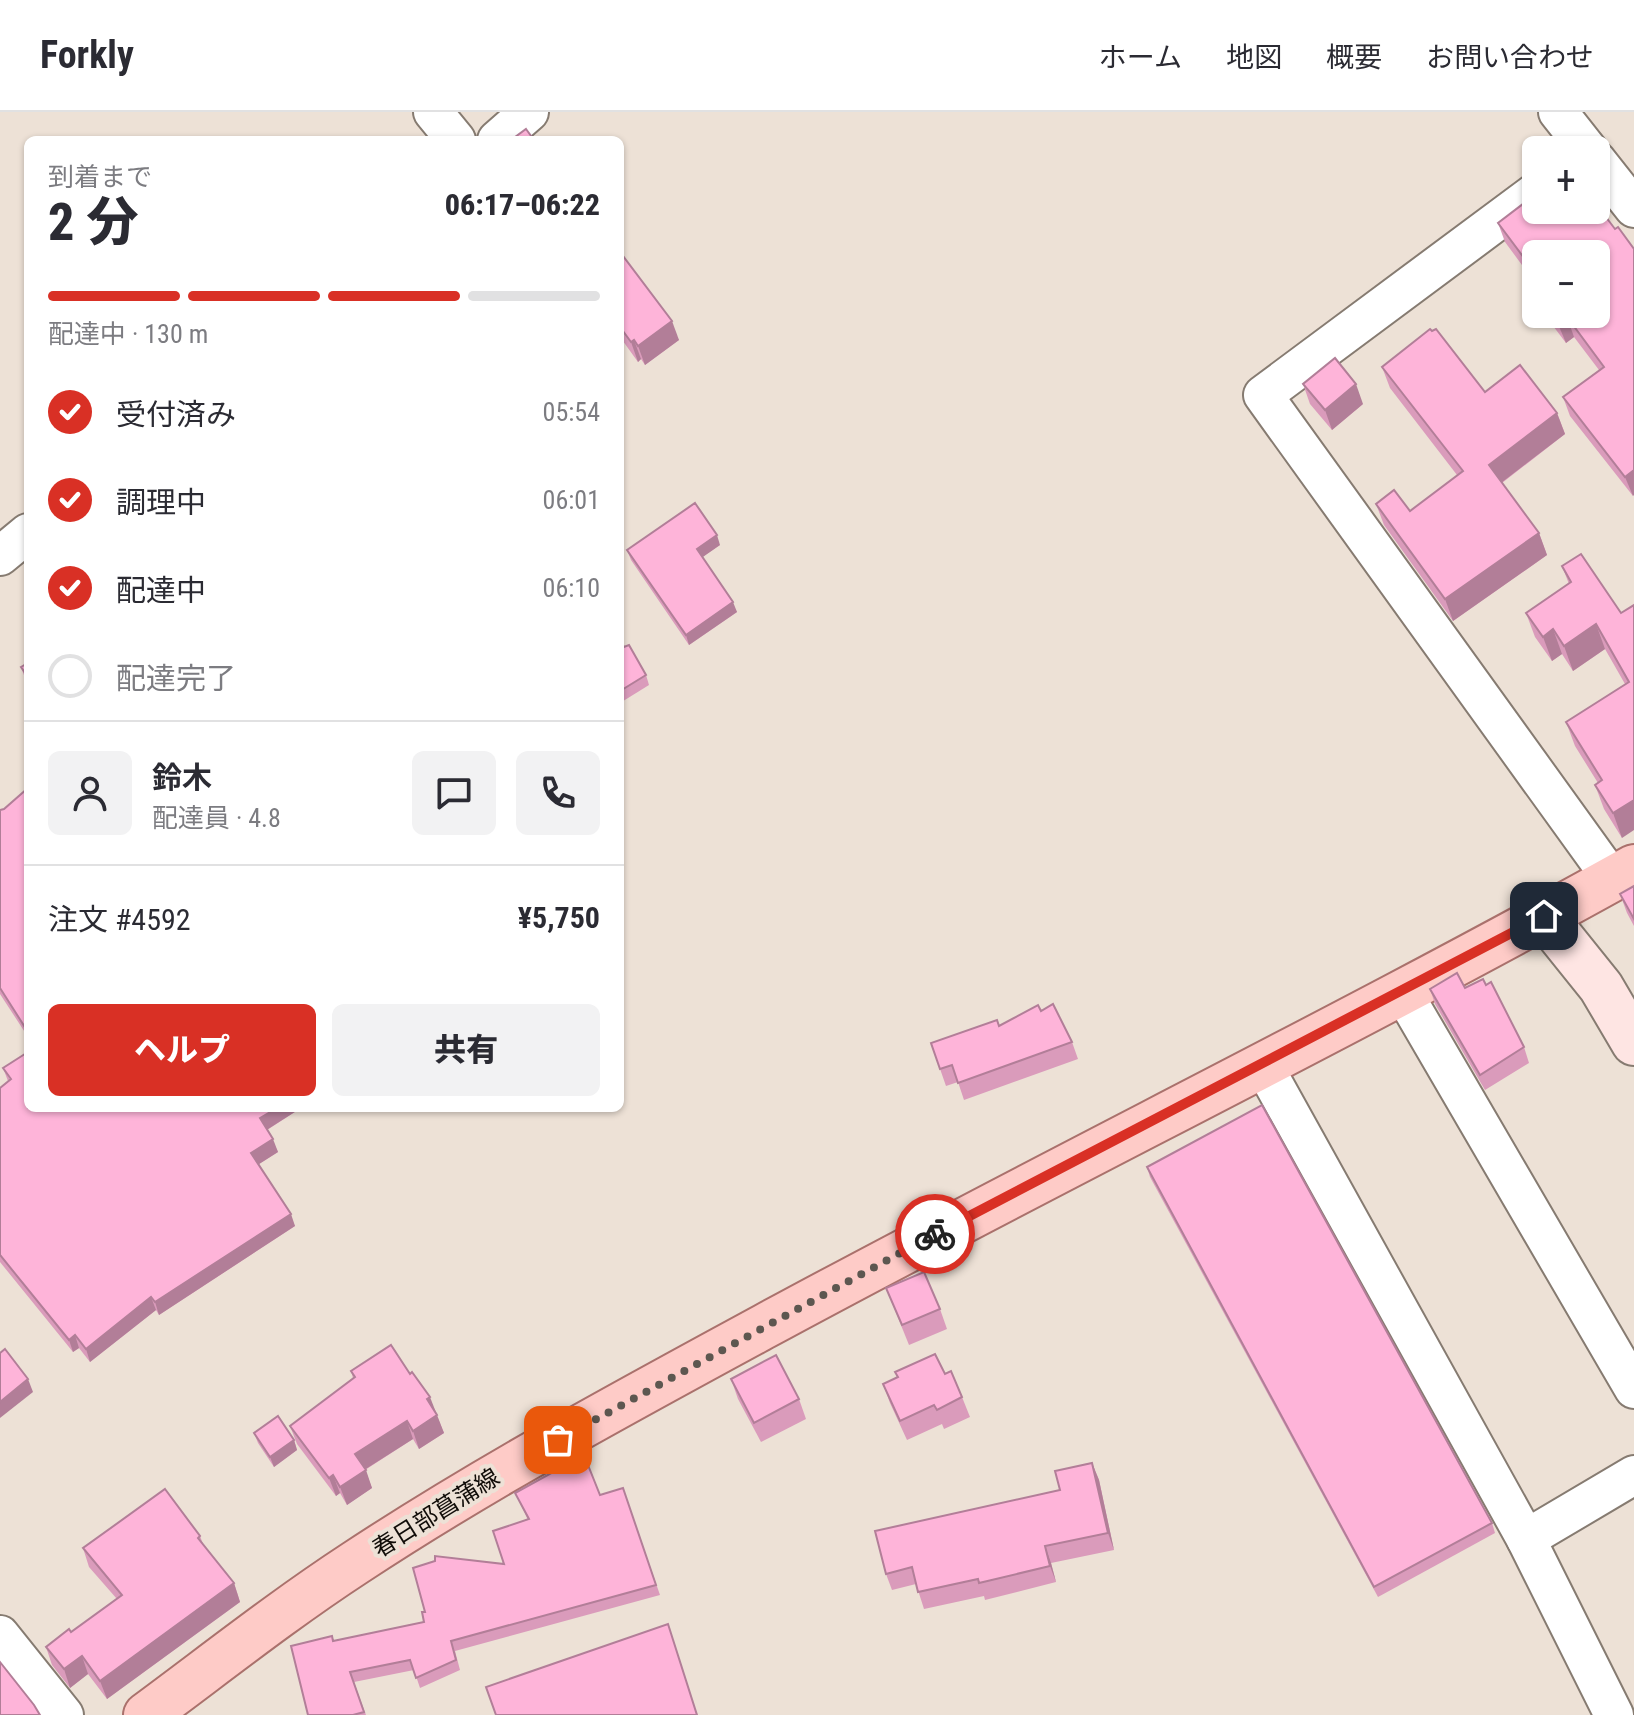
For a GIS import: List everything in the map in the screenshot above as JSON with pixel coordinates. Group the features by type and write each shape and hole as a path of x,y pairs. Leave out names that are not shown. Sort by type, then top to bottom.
{"main road":[{"name":"春日部菖蒲線","path":"146,1715 351,1565 458,1497 633,1397 952,1225 1263,1065 1623,873"}],"street":[{"path":"433,112 453,136"},
{"path":"502,136 529,112"},
{"path":"1558,112 1577,136"},
{"path":"1610,178 1634,208"},
{"path":"1522,202 1263,395 1623,873"},
{"path":"0,556 24,536"},
{"path":"1544,916 1601,987 1634,1043"},
{"path":"1402,991 1634,1389"},
{"path":"1263,1065 1526,1539 1614,1715"},
{"path":"1526,1539 1634,1475"},
{"path":"0,1635 64,1715"}],"building":[{"path":"526,129 531,136 516,136"},
{"path":"1522,205 1522,224 1610,222 1615,229 1618,227 1634,249 1634,470 1625,477 1563,397 1604,367 1575,328 1610,328 1610,240 1522,240 1522,255 1498,223"},
{"path":"624,257 672,321 638,346 634,340 631,342 624,332"},
{"path":"1430,329 1436,329 1485,392 1520,365 1557,413 1489,465 1539,533 1445,599 1376,504 1394,490 1410,511 1463,471 1382,367"},
{"path":"1335,358 1356,384 1325,410 1303,384"},
{"path":"695,503 717,535 697,549 733,602 686,635 627,550"},
{"path":"1581,554 1621,613 1634,605 1634,800 1613,813 1595,785 1602,780 1566,722 1629,682 1596,624 1564,646 1553,629 1543,637 1526,613 1571,582 1562,566"},
{"path":"629,645 646,675 624,689 624,647"},
{"path":"24,792 24,1026 0,988 0,810"},
{"path":"1634,886 1634,919 1620,894"},
{"path":"1457,973 1465,988 1483,979 1486,985 1491,982 1524,1047 1480,1075 1430,989"},
{"path":"1053,1004 1072,1042 958,1083 952,1065 940,1069 931,1043 997,1020 999,1026 1038,1005 1041,1011"},
{"path":"24,1055 24,1112 270,1112 260,1118 273,1139 251,1153 291,1214 155,1302 151,1297 86,1349 75,1335 69,1340 0,1255 0,1088 11,1079 3,1068"},
{"path":"1262,1105 1492,1523 1374,1587 1147,1167"},
{"path":"924,1272 940,1309 902,1325 886,1288"},
{"path":"391,1345 430,1397 427,1399 437,1415 413,1431 407,1421 355,1454 366,1470 340,1487 333,1475 329,1478 290,1426 355,1377 351,1371"},
{"path":"5,1349 28,1379 0,1402 0,1353"},
{"path":"935,1354 945,1374 951,1371 962,1397 937,1410 934,1405 900,1421 883,1384 898,1377 895,1372"},
{"path":"776,1355 799,1399 754,1423 731,1379"},
{"path":"278,1416 294,1440 270,1457 254,1433"},
{"path":"584,1455 600,1495 623,1488 656,1585 451,1641 456,1660 416,1678 410,1660 350,1672 364,1712 353,1715 308,1715 291,1646 332,1636 333,1641 424,1622 422,1612 425,1612 413,1568 435,1561 435,1556 504,1564 493,1531 529,1519 515,1493"},
{"path":"1092,1463 1108,1533 1045,1546 1050,1566 979,1583 978,1579 918,1592 912,1567 886,1574 875,1531 1060,1490 1055,1471"},
{"path":"165,1489 234,1583 100,1681 82,1656 64,1669 46,1647 122,1595 83,1548"},
{"path":"668,1624 697,1715 496,1715 486,1687"},
{"path":"0,1662 34,1705 40,1715 0,1715"}],"way so far":[{"path":"558,1440 935,1234"}],"route":[{"path":"935,1234 1544,916"}]}
